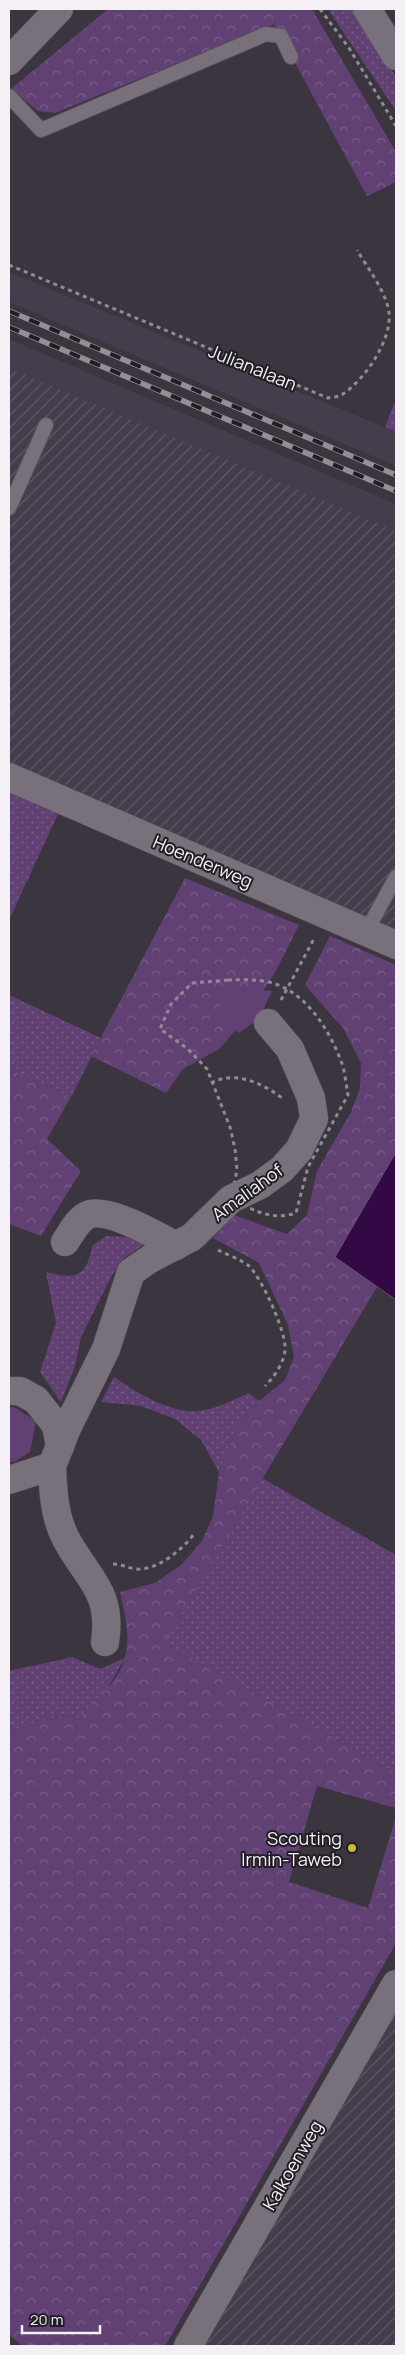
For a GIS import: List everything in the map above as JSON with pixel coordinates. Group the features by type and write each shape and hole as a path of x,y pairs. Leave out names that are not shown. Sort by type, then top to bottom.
{"street":[{"path":"9,61 59,9"},
{"path":"367,9 396,56"},
{"name":"Hoenderweg","path":"9,776 396,945"},
{"name":"Amaliahof","path":"56,1456 106,1349 131,1272 150,1259 184,1242 231,1199 260,1185 282,1169 299,1150 314,1119 311,1098 290,1050 268,1023"},
{"path":"65,1242 78,1222 91,1214 117,1218 184,1242"},
{"name":"Amaliahof","path":"9,1391 20,1391 36,1400 56,1425 54,1501 65,1537 102,1595 108,1621 105,1642"},
{"path":"9,1480 56,1456"},
{"name":"Kalkoenweg","path":"188,2346 396,1984"}],"lane":[{"path":"9,96 40,130 266,34 281,36 291,57"},
{"path":"9,508 46,426"},
{"path":"366,932 396,877"}],"path":[{"path":"320,9 348,48 396,126"},
{"name":"Julianalaan","path":"9,265 328,398 341,396 356,383 372,362 387,337 389,312 378,284 358,250"},
{"path":"268,1023 328,915"},
{"path":"264,981 286,990 302,1000 322,1022 342,1062 348,1095 308,1167 296,1213 283,1217 263,1215 231,1199 237,1170 235,1149 230,1127 207,1069 188,1049 160,1030 171,1004 192,983 264,981"},
{"path":"212,1084 220,1078 235,1077 271,1090 284,1100 311,1098"},
{"path":"184,1242 249,1266 268,1297 278,1319 286,1349 275,1376 265,1386"},
{"path":"85,1566 120,1564 137,1569 160,1563 184,1547 194,1534"}],"shaded area":[{"path":"9,272 396,432 396,466 9,302"},
{"path":"9,339 396,504 396,536 9,371"},
{"path":"9,368 396,531 396,936 9,766"},
{"path":"396,1152 396,1300 335,1257"},
{"path":"396,1995 396,2346 199,2346"}],"green space":[{"path":"108,9 312,9 396,152 396,182 367,196 274,24 55,113 38,111 11,89"},
{"path":"328,9 353,9 396,77 396,111"},
{"path":"396,399 396,432 385,427"},
{"path":"9,792 58,814 9,920"},
{"path":"185,878 299,925 276,971 242,1023 219,1049 183,1069 166,1093 91,1056"},
{"path":"330,936 396,965 396,1152 335,1257 377,1287 165,1642 396,1773 396,1808 317,1786 289,1882 368,1908 396,1817 396,1943 165,2346 23,2346 9,2335 9,1731 27,1727 45,1716 81,1715 101,1696 113,1681 122,1665 127,1649 126,1624 120,1592 155,1583 181,1565 202,1541 213,1516 219,1472 237,1427 259,1401 285,1380 294,1357 288,1325 259,1263 213,1238 234,1215 287,1234 307,1215 317,1171 351,1112 360,1088 361,1063 343,1028 305,985"},
{"path":"227,987 272,991 259,1019 239,1033 218,1012"},
{"path":"9,995 101,1038 71,1097 9,1069"},
{"path":"9,1069 71,1097 47,1139 81,1171 41,1236 9,1224"},
{"path":"106,1236 125,1237 145,1244 124,1258 112,1275 81,1337 75,1366 61,1402 40,1372 56,1323 46,1272 65,1276 78,1274 87,1264 92,1246"},
{"path":"114,1377 153,1400 175,1409 186,1411 210,1409 249,1393 259,1401 237,1427 219,1472 201,1440 175,1419 141,1406 101,1402"},
{"path":"9,1407 14,1407 36,1421 30,1452 14,1462 9,1462"},
{"path":"262,1478 396,1555 396,1773 164,1642"},
{"path":"72,1657 100,1669 125,1658 106,1691 81,1715 45,1716 27,1727 9,1731 9,1671"}],"railway":[{"path":"9,311 396,475"},
{"path":"9,327 396,491"}],"place":[{"name":"Scouting Irmin-Taweb","path":"352,1848"}]}
